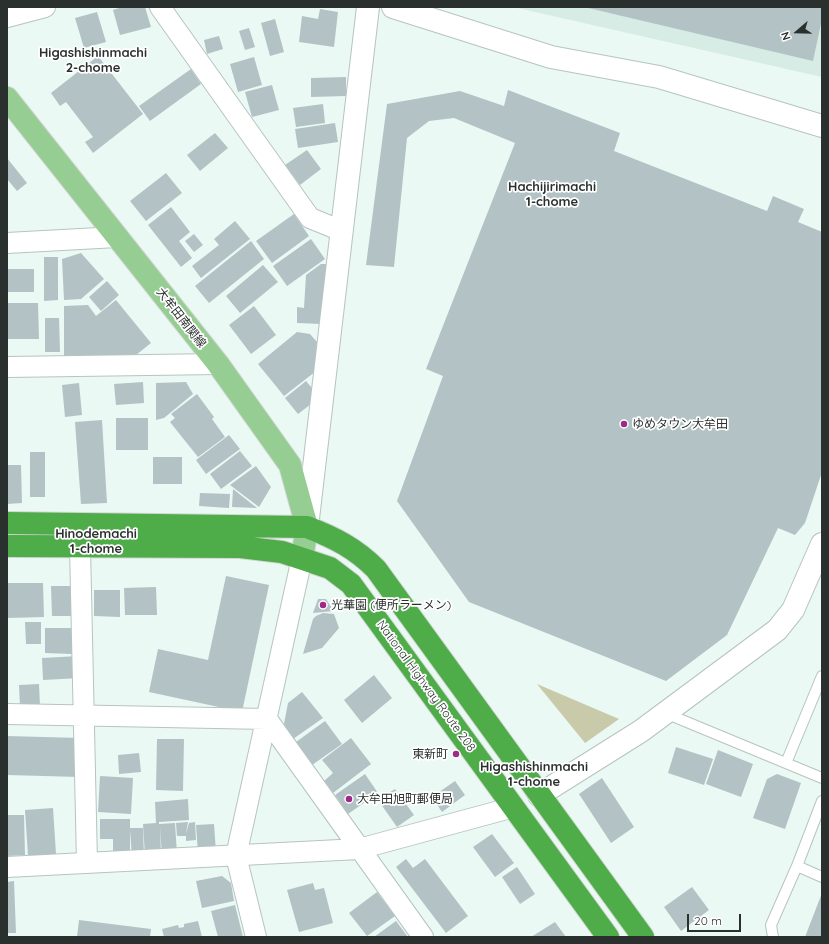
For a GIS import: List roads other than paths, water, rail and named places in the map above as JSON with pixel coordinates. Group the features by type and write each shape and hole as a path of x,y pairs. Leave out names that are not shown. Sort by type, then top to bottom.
{"highway":[{"path":"7,523 307,527 336,538 357,551 376,569 643,937"},
{"name":"National Highway Route 208","path":"7,546 240,547 282,552 330,568 351,584 608,937"}],"main road":[{"name":"大牟田南関線","path":"7,98 218,364 290,465 307,527 302,558"}],"street":[{"path":"7,17 45,7"},
{"path":"160,7 310,218 342,231"},
{"path":"307,527 368,7"},
{"path":"393,7 551,57 659,77 822,126"},
{"path":"7,244 117,237"},
{"path":"7,367 218,364"},
{"path":"80,547 87,864"},
{"path":"539,795 641,731 777,630 793,610 821,549"},
{"path":"256,937 236,856 302,558"},
{"path":"7,714 267,719"},
{"path":"267,719 423,937"},
{"path":"7,867 359,849 514,807"}],"lane":[{"path":"786,763 822,676"},
{"path":"665,713 822,778"},
{"path":"773,937 771,925 797,866 822,801"},
{"path":"797,866 822,877"}],"place":[{"name":"ゆめタウン大牟田","path":"624,424"},
{"name":"光華園 (便所ラーメン)","path":"323,605"},
{"name":"東新町","path":"456,754"},
{"name":"大牟田旭町郵便局","path":"349,799"}],"district":[{"name":"Higashishinmachi 2-chome","path":"93,60"},
{"name":"Hachijirimachi 1-chome","path":"552,194"},
{"name":"Hinodemachi 1-chome","path":"96,542"},
{"name":"Higashishinmachi 1-chome","path":"534,774"}]}
